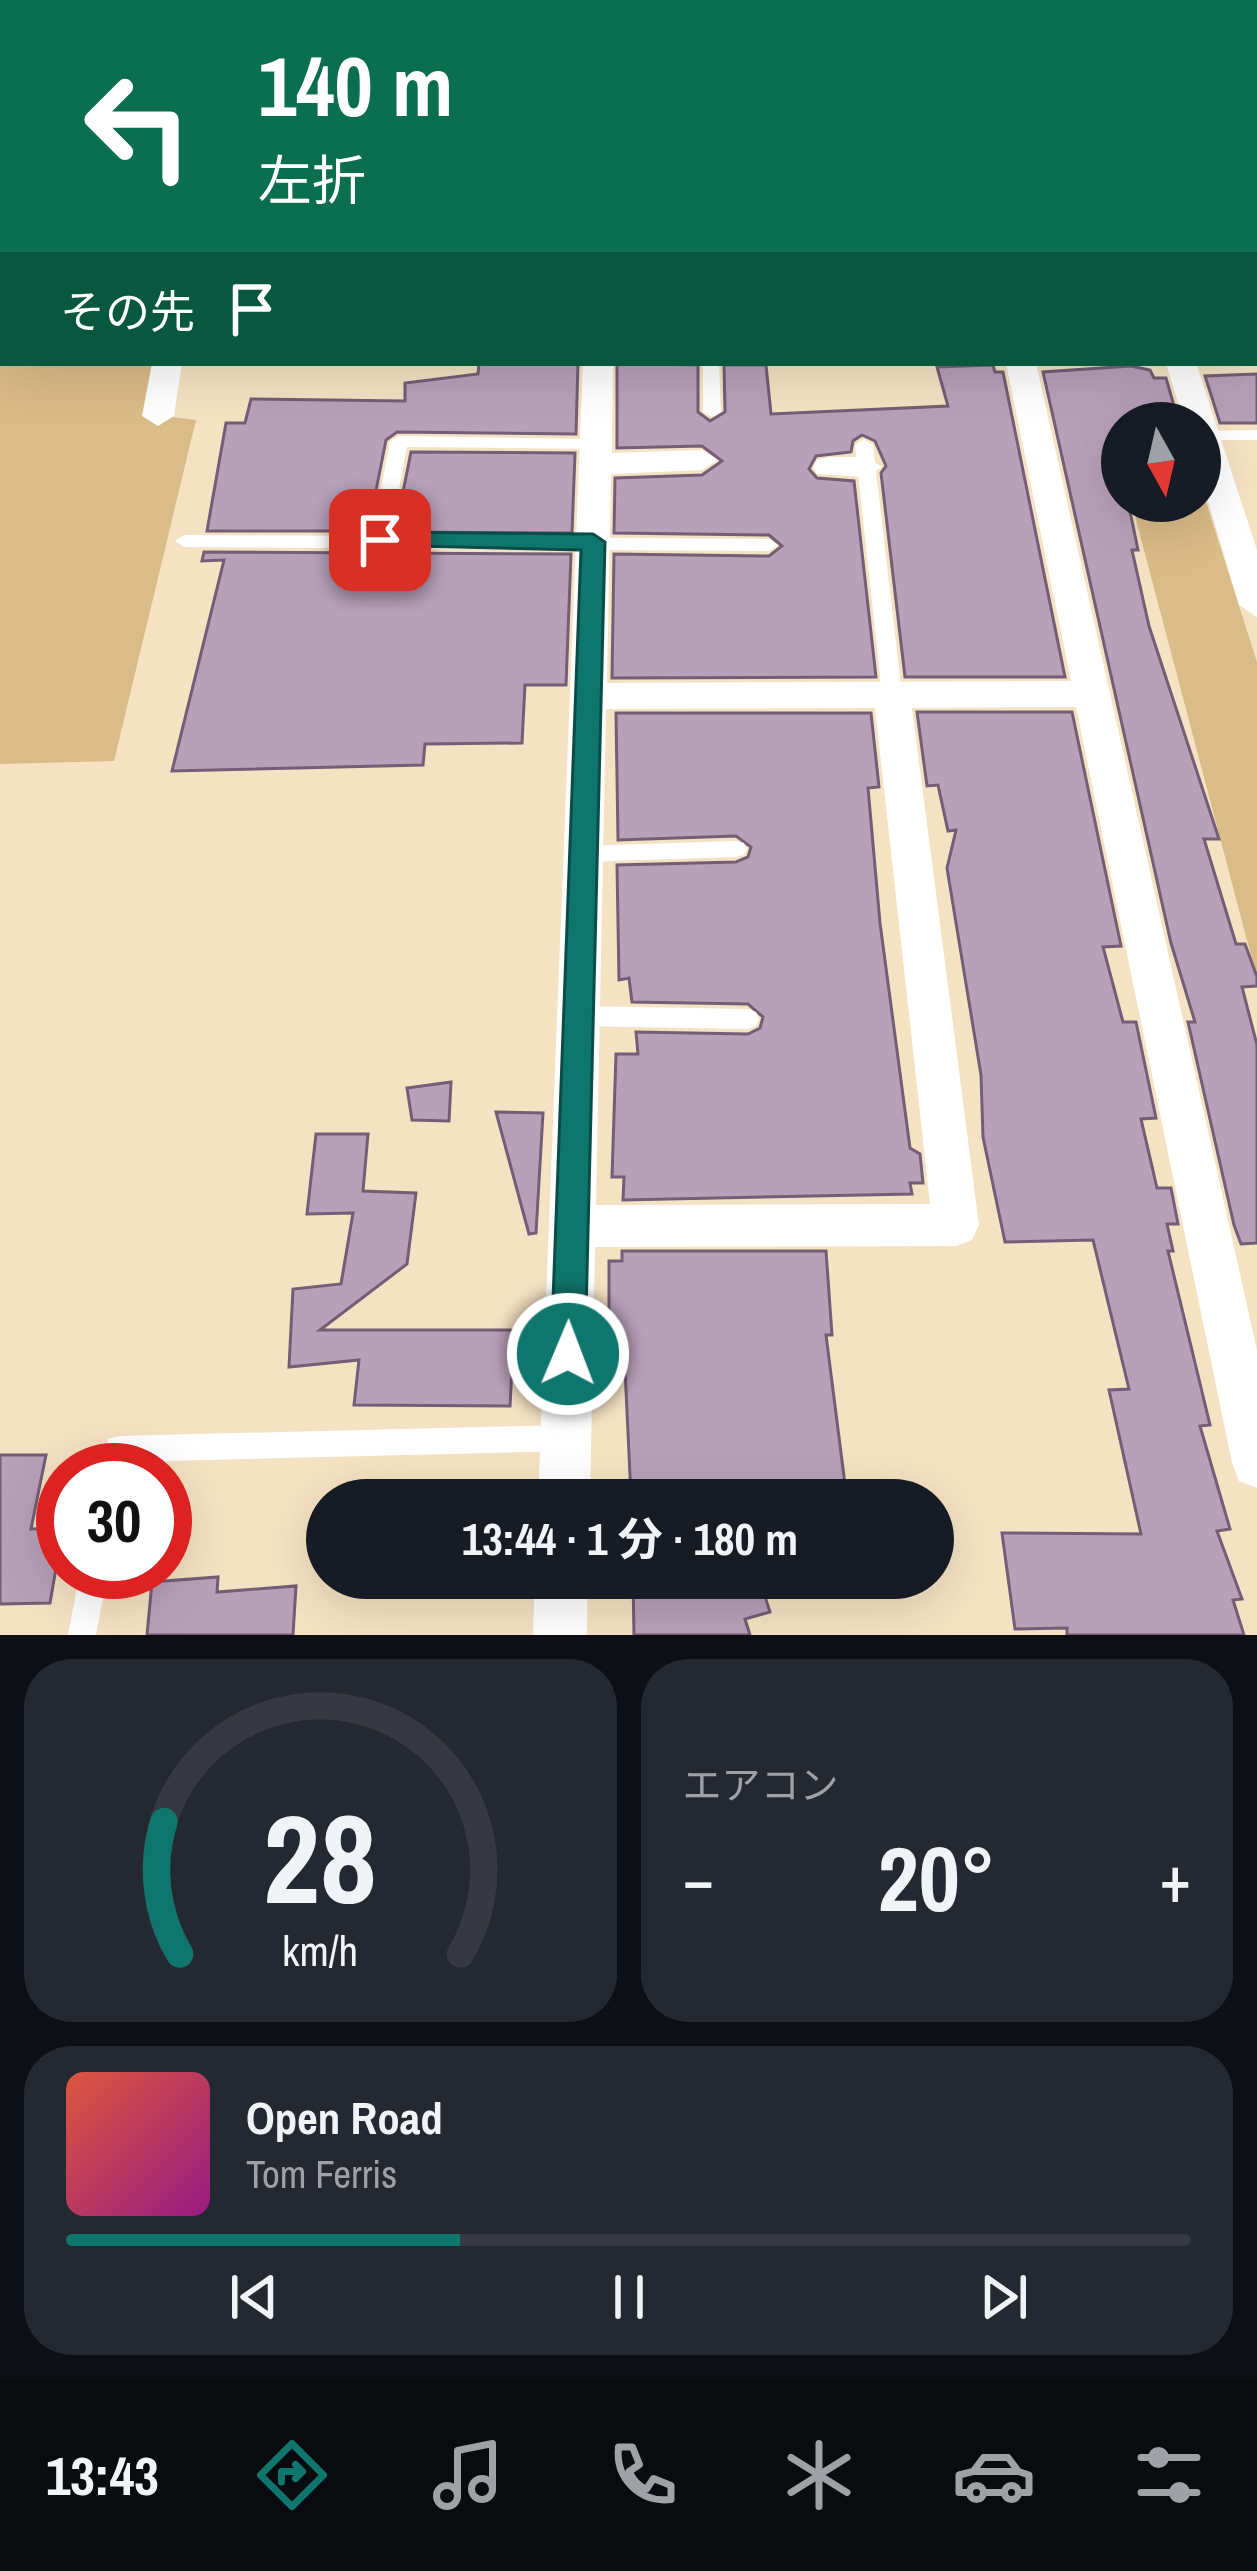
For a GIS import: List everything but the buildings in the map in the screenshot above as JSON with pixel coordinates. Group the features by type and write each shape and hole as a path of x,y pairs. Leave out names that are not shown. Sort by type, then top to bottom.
{"street":[{"path":"158,416 166,366"},
{"path":"564,1479 598,366"},
{"path":"1022,366 1257,1462"},
{"path":"1182,366 1193,402"},
{"path":"594,454 701,460"},
{"path":"829,467 865,456"},
{"path":"1221,491 1257,604"},
{"path":"571,1226 956,1225 892,694"},
{"path":"586,696 1093,694"},
{"path":"560,1635 561,1599"}],"lane":[{"path":"711,366 712,412"},
{"path":"1221,430 1257,435"},
{"path":"380,540 399,441 594,454"},
{"path":"865,456 892,694"},
{"path":"184,541 770,545"},
{"path":"582,854 736,849"},
{"path":"577,1016 748,1019"},
{"path":"192,1447 565,1438"},
{"path":"82,1635 89,1599"}],"shaded area":[{"path":"0,366 166,366 158,415 196,420 114,761 0,764"},
{"path":"1137,522 1212,522 1257,662 1257,978"}],"route":[{"path":"380,540 593,542 568,1354"}]}
